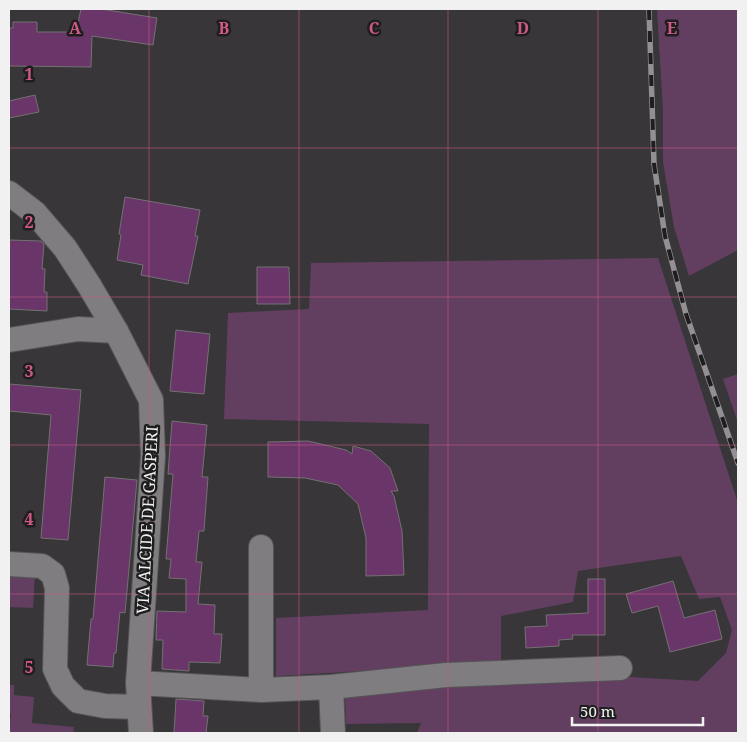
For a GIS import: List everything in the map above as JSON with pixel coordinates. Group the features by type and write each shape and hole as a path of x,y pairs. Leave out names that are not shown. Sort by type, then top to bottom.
{"street":[{"name":"VIA ALCIDE DE GASPERI","path":"9,193 35,213 65,248 116,331 151,400 153,456 138,683 141,733"},
{"path":"9,340 78,329 116,331"},
{"path":"260,547 260,690"},
{"path":"9,564 42,566 53,574 57,588 55,669 63,686 78,701 105,706 139,707"},
{"path":"138,683 260,690 331,687 446,675 620,668"},
{"path":"331,687 333,733"}],"shaded area":[{"path":"657,9 738,9 738,250 689,276 674,227 663,162 663,111"},
{"path":"658,258 738,503 738,733 417,733 421,723 346,724 345,696 434,683 631,677 698,681 726,653 732,630 720,597 699,599 681,556 578,571 573,602 501,616 501,665 276,676 276,618 428,610 429,424 224,419 228,313 309,309 311,263"},
{"path":"738,374 738,423 723,379"},
{"path":"9,573 35,575 33,608 9,607"},
{"path":"9,685 14,685 14,695 34,697 32,723 74,727 73,733 9,733 11,714 9,713"}],"building":[{"path":"81,9 101,9 157,18 153,45 92,36 91,67 9,66 9,28 13,28 13,22 37,22 37,32 76,32"},
{"path":"35,95 39,112 9,118 9,101"},
{"path":"125,197 200,210 195,236 198,236 188,284 141,275 143,265 117,260"},
{"path":"9,240 41,241 44,244 42,269 45,269 44,292 47,292 47,311 9,309"},
{"path":"257,267 289,267 290,304 257,304"},
{"path":"176,330 210,334 204,394 170,391"},
{"path":"9,384 81,390 68,540 41,538 51,415 9,411"},
{"path":"172,421 207,425 202,477 208,477 204,531 199,531 196,562 202,562 198,604 215,605 214,634 222,634 220,663 189,662 189,671 162,669 163,640 156,640 157,611 186,612 186,579 169,578 171,559 166,559 173,474 168,474"},
{"path":"308,441 346,450 352,454 353,446 371,451 390,468 398,491 391,491 394,496 402,531 404,575 366,576 366,538 358,504 338,485 305,478 268,477 268,442"},
{"path":"105,477 137,480 125,613 120,612 113,667 87,665 91,619 93,619"},
{"path":"588,579 605,579 605,635 572,635 573,639 559,640 559,646 526,648 525,627 547,626 546,615 588,613"},
{"path":"673,581 684,618 715,610 722,639 670,652 658,606 632,613 626,594"},
{"path":"176,699 204,701 203,716 208,716 206,733 174,733"}],"railway":[{"path":"649,9 654,164 665,236 686,314 738,463"}]}
